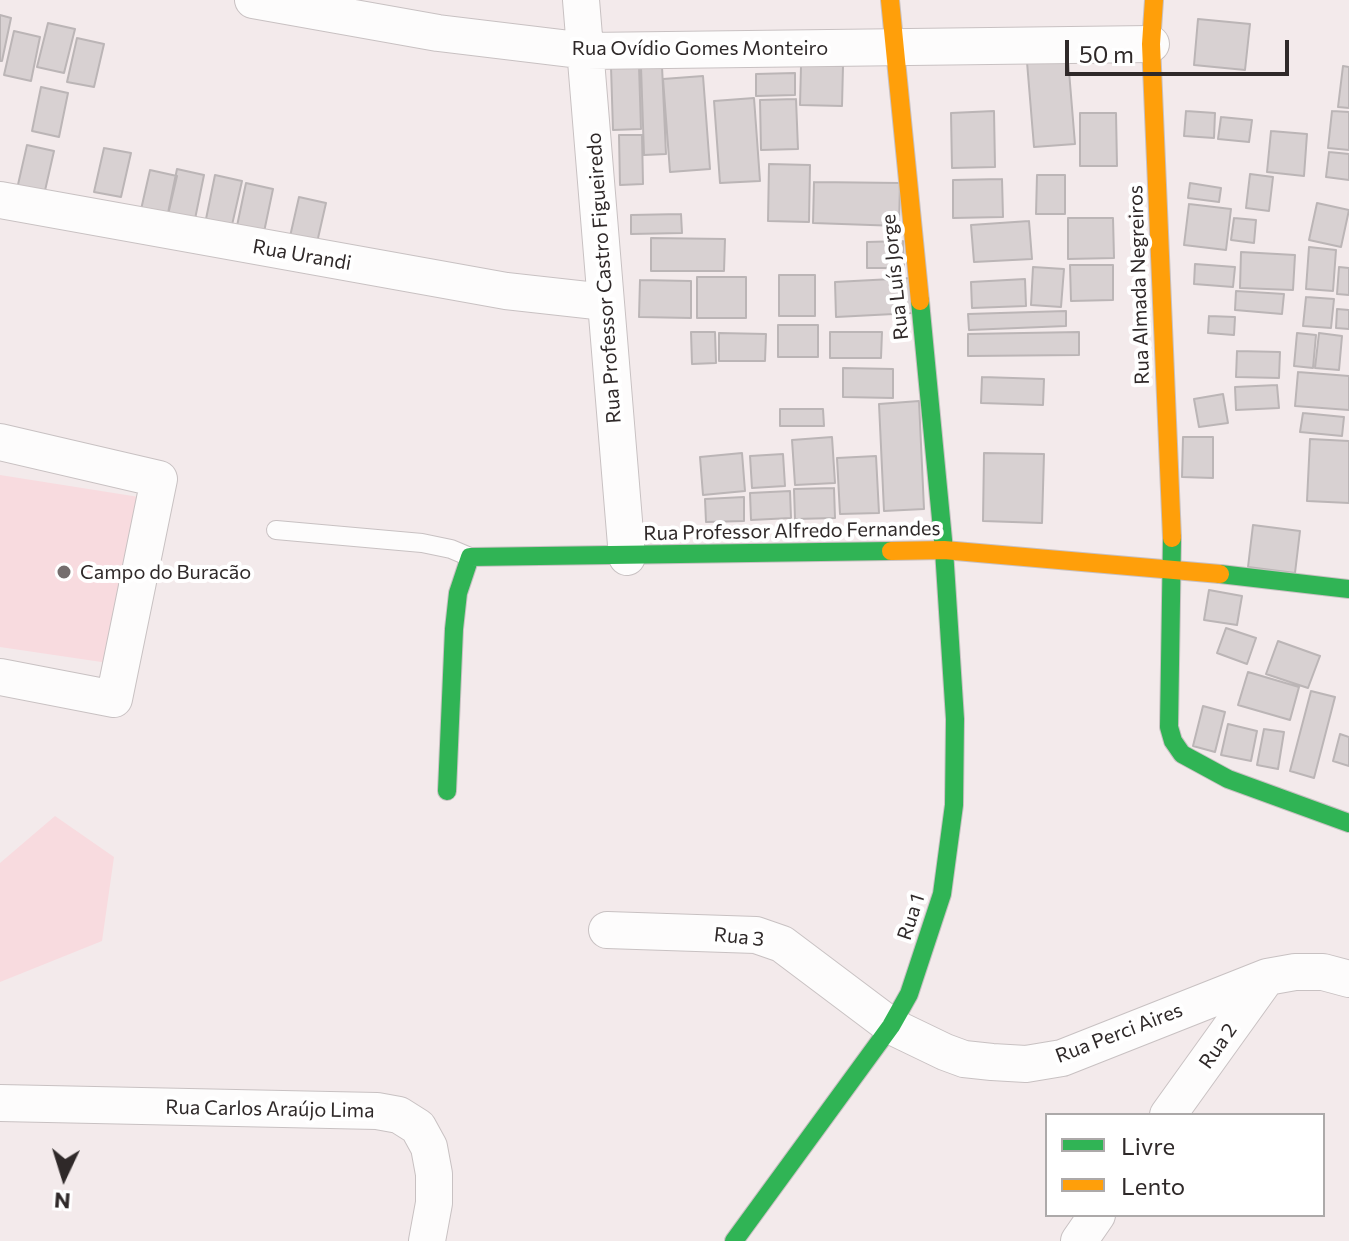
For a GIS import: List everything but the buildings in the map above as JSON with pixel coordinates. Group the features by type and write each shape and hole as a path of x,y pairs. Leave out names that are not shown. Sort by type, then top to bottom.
{"street":[{"name":"Rua Ovídio Gomes Monteiro","path":"253,0 438,33 587,51 1151,44"},
{"name":"Rua Professor Castro Figueiredo","path":"581,0 627,557"},
{"name":"Rua Luís Jorge","path":"890,0 944,550"},
{"name":"Rua Almada Negreiros","path":"1154,0 1151,44 1173,568 1169,727 1173,741 1182,754 1228,779 1349,823"},
{"name":"Rua Urandi","path":"0,200 506,291 605,302"},
{"path":"0,677 114,699 159,479 1,450"},
{"name":"Rua Professor Alfredo Fernandes","path":"470,557 944,550 1173,568 1349,589"},
{"name":"Rua 1","path":"734,1241 891,1026 909,994 942,894 954,805 955,719 944,550"},
{"path":"447,791 454,629 458,593 470,557"},
{"name":"Rua 3","path":"607,930 756,935 782,944 891,1026"},
{"name":"Rua Perci Aires","path":"891,1026 964,1059 1026,1064 1062,1058 1267,977 1295,972 1323,972 1349,979"},
{"name":"Rua 2","path":"1169,1113 1267,977"},
{"name":"Rua Carlos Araújo Lima","path":"0,1103 377,1111 399,1115 418,1127 429,1147 434,1174 434,1203 427,1241"},
{"path":"1079,1241 1096,1217"}],"lane":[{"path":"276,530 422,543 470,557"}],"shaded area":[{"name":"Campo do Buracão","path":"0,475 139,497 115,664 0,647"},
{"path":"55,816 114,857 102,941 0,982 0,863"}],"traffic: fast":[{"path":"734,1241 891,1026 909,994 942,894 954,805 955,719 944,550 920,301"},
{"path":"1172,538 1169,727 1173,741 1182,754 1228,779 1349,823"},
{"path":"447,791 454,629 458,593 470,557 891,551"},
{"path":"1220,574 1349,589"}],"traffic: slow":[{"path":"890,0 920,301"},
{"path":"1154,0 1151,44 1172,538"},
{"path":"891,551 944,550 1220,574"}],"place":[{"name":"Campo do Buracão","path":"64,572"}]}
